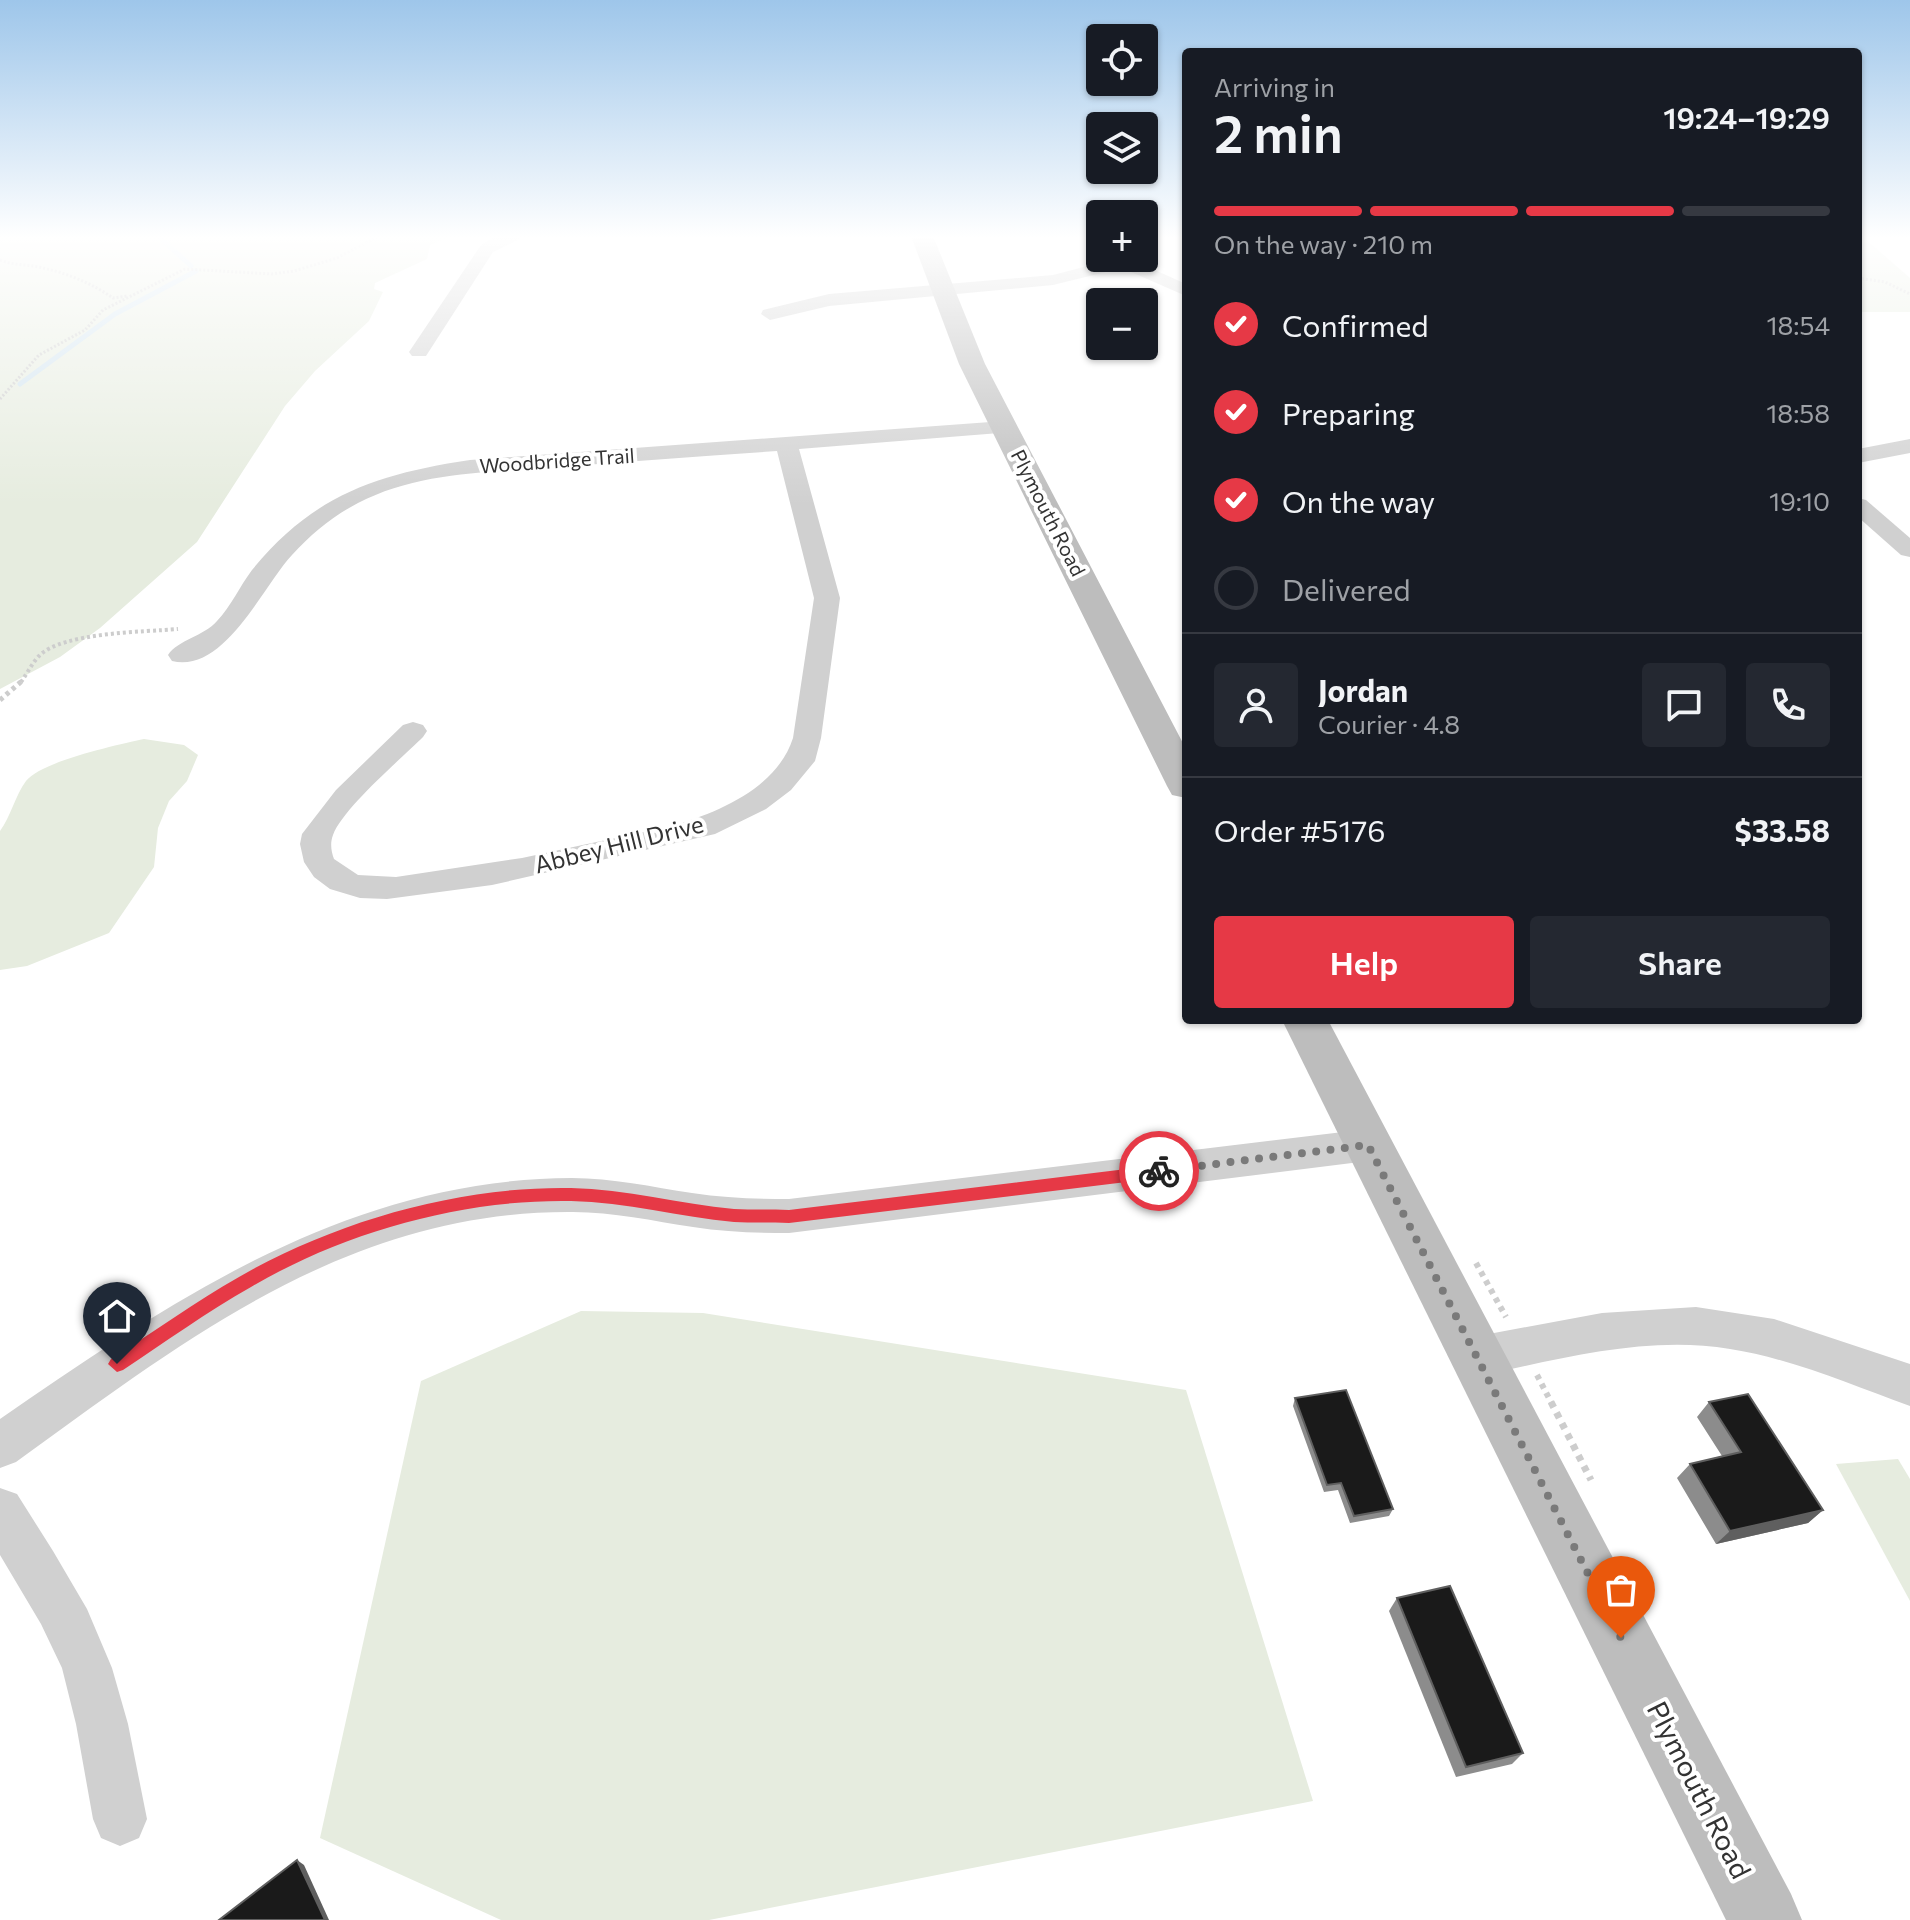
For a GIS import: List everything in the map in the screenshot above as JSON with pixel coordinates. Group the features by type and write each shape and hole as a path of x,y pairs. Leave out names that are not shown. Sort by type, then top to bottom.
{"main road":[{"name":"Plymouth Road","path":"957,326 972,364 1182,778"},
{"name":"Plymouth Road","path":"1307,1024 1765,1920"}],"street":[{"path":"419,352 436,326"},
{"name":"Woodbridge Trail","path":"181,655 218,636 259,578 308,522 334,505 376,487 422,474 470,467 1004,427"},
{"name":"Abbey Hill Drive","path":"413,731 332,814 319,832 315,850 321,866 335,880 359,887 386,889 454,881 671,836 704,827 733,813 755,802 780,783 800,761 807,738 827,598 786,443"},
{"path":"1862,455 1910,446"},
{"path":"1862,508 1910,550"},
{"path":"0,1446 164,1331 246,1281 329,1242 410,1216 491,1199 571,1195 647,1201 734,1215 789,1216 1368,1145"},
{"path":"1478,1356 1622,1329 1673,1325 1728,1329 1786,1344 1910,1385"},
{"path":"0,1511 59,1607 86,1666 105,1736 120,1819"}],"path":[{"path":"0,399 39,355 89,326"},
{"path":"0,700 19,685 40,654 64,643 157,629 201,630 218,636"}],"shaded area":[{"path":"0,326 364,326 315,371 285,406 197,542 100,628 60,657 0,689"},
{"path":"144,739 184,745 198,755 187,781 169,801 158,828 154,867 109,933 27,966 0,970 0,831 22,787 47,767"},
{"path":"581,1311 703,1313 1186,1390 1313,1801 709,1920 501,1920 320,1838 421,1381"},
{"path":"1898,1459 1910,1479 1910,1601 1836,1464"}],"building":[{"path":"1346,1390 1393,1509 1354,1516 1341,1483 1327,1485 1295,1398"},
{"path":"1748,1394 1823,1510 1730,1531 1690,1464 1741,1452 1709,1402"},
{"path":"1450,1586 1523,1753 1466,1767 1397,1598"},
{"path":"297,1860 325,1920 219,1920"}],"waterway":[{"path":"20,384 99,326"}],"way so far":[{"path":"1159,1171 1368,1145 1621,1638"}],"route":[{"path":"117,1364 246,1281 329,1242 410,1216 491,1199 571,1195 647,1201 734,1215 789,1216 1159,1171"}]}
